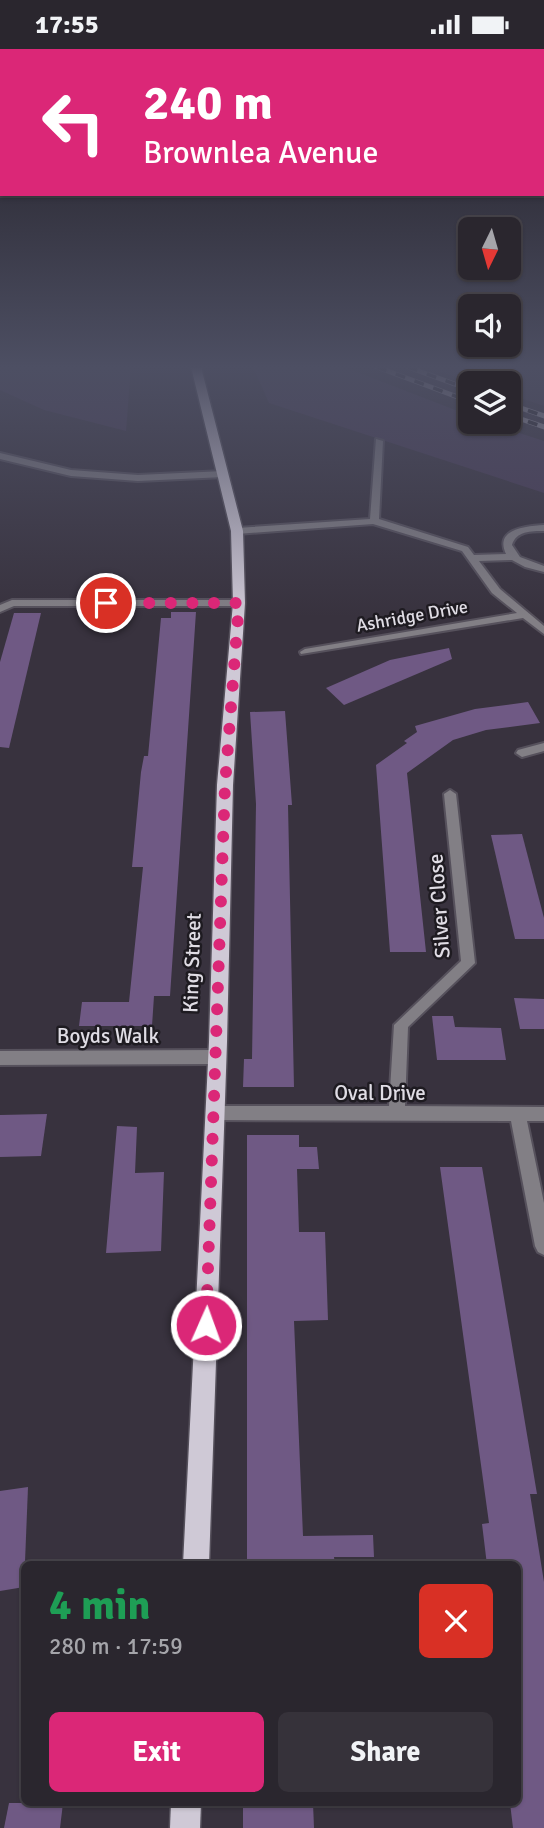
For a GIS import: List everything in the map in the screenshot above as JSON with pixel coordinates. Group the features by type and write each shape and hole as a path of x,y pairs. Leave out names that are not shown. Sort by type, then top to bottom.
{"main road":[{"name":"King Street","path":"196,1561 215,1113 225,785 239,603 237,531 218,450"},
{"path":"185,1828 186,1806"}],"street":[{"path":"374,521 378,450"},
{"path":"0,456 71,473 138,478 224,474"},
{"path":"237,531 374,521 465,549 496,591 544,631"},
{"path":"544,528 523,529 507,539 505,546 512,557 522,563 544,569"},
{"path":"471,558 512,557"},
{"path":"0,609 12,603 239,603"},
{"name":"Ashridge Drive","path":"305,652 525,615"},
{"path":"522,753 544,747"},
{"name":"Silver Close","path":"397,1115 401,1025 468,963 450,794"},
{"name":"Boyds Walk","path":"0,1058 217,1057"},
{"name":"Oval Drive","path":"215,1113 544,1114"},
{"path":"518,1114 544,1246"}],"shaded area":[{"path":"413,450 544,450 544,493"}],"building":[{"path":"171,612 196,612 170,996 154,996 152,1026 79,1026 82,1002 129,1002 143,867 132,867 141,772 144,756 148,756 161,618 171,618"},
{"path":"14,613 41,613 9,748 0,747 0,662"},
{"path":"449,648 452,659 344,705 326,688 390,660"},
{"path":"528,702 540,723 486,730 453,740 407,773 426,952 390,952 376,765 407,743 404,741 417,732 415,726 475,709"},
{"path":"285,711 292,805 288,805 294,1087 243,1087 244,1059 252,1059 256,804 250,712"},
{"path":"522,834 544,918 544,939 515,939 491,835"},
{"path":"514,998 544,999 544,1029 520,1029"},
{"path":"432,1016 453,1016 455,1027 501,1028 506,1060 437,1060"},
{"path":"47,1114 41,1156 0,1157 0,1115"},
{"path":"117,1126 137,1127 135,1173 164,1172 161,1251 106,1253"},
{"path":"247,1135 299,1135 299,1147 317,1147 319,1169 297,1169 299,1232 325,1232 328,1320 294,1321 303,1536 373,1535 374,1557 334,1557 334,1561 247,1561"},
{"path":"440,1167 482,1167 537,1494 530,1494 544,1582 544,1828 513,1828 510,1806 521,1806 521,1561 487,1561 482,1524 489,1523"},
{"path":"28,1487 25,1561 21,1561 21,1588 0,1591 0,1491"},
{"path":"9,1803 21,1803 21,1806 63,1806 60,1828 4,1828"},
{"path":"243,1806 313,1806 314,1828 243,1828"}],"route":[{"path":"106,603 239,603 225,785 206,1325"}]}
